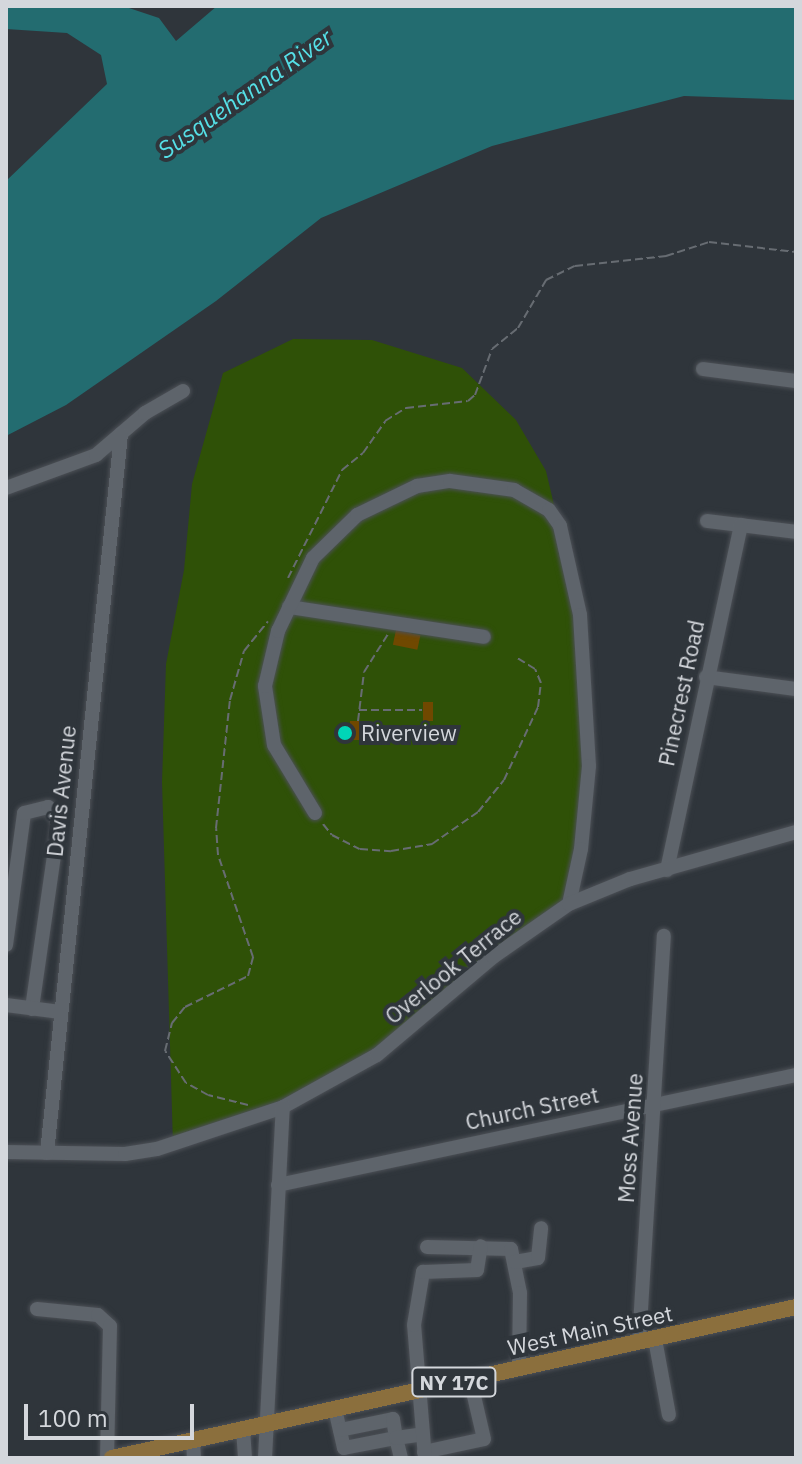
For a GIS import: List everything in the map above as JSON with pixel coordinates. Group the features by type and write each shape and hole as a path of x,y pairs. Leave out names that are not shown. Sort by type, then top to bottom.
{"main road":[{"name":"West Main Street","path":"110,1458 796,1307"}],"street":[{"path":"703,369 796,381"},
{"path":"6,488 96,455 183,391"},
{"name":"Davis Avenue","path":"47,1153 121,434"},
{"path":"315,813 286,771 266,716 269,660 287,612 324,544 380,501 417,486 472,482 514,490 549,510 560,526 576,589 589,766 581,849 569,904"},
{"path":"707,521 796,532"},
{"name":"Pinecrest Road","path":"667,870 741,525"},
{"path":"287,612 396,623 484,637"},
{"path":"706,677 796,689"},
{"path":"6,945 24,813 48,807 59,821 32,1009"},
{"name":"Overlook Terrace","path":"6,1152 125,1154 157,1149 283,1107 377,1055 493,957 569,904 667,870 796,832"},
{"name":"Moss Avenue","path":"664,936 647,1341 669,1415"},
{"path":"6,1005 61,1012"},
{"name":"Church Street","path":"278,1185 796,1075"},
{"path":"265,1458 283,1107"},
{"path":"515,1262 538,1258 541,1228"},
{"path":"427,1247 504,1245 515,1262 519,1368"},
{"path":"470,1379 484,1439 424,1455 414,1325 423,1272 477,1270 481,1246"},
{"path":"37,1309 98,1315 110,1326 110,1458"},
{"path":"335,1409 343,1453 423,1434"},
{"path":"340,1430 393,1419 401,1458"},
{"path":"243,1429 245,1458"},
{"path":"193,1440 194,1458"}],"path":[{"path":"264,1113 186,1083 165,1051 172,1023 185,1007 248,976 253,957 218,855 216,828 230,700 244,651 269,620 287,612 288,576 342,470 363,453 385,421 406,408 468,401 475,395 492,349 518,328 546,280 575,266 666,256 709,242 796,252"},
{"path":"358,721 366,668 396,623"},
{"path":"315,813 332,835 360,849 391,851 432,844 478,812 504,780 538,707 541,683 535,669 516,657"},
{"path":"358,710 422,710"}],"green space":[{"path":"293,339 372,340 462,368 516,420 546,471 580,615 589,766 569,904 406,1034 283,1107 173,1144 162,782 166,664 184,570 192,484 223,373"}],"water":[{"name":"Susquehanna River","path":"6,6 123,6 159,18 176,41 217,6 796,6 796,100 684,96 492,146 321,218 216,301 66,405 6,436 6,181 107,84 101,55 67,33 6,29"}],"building":[{"path":"396,630 420,635 417,650 393,645"},
{"path":"423,702 433,702 433,721 423,721"},
{"path":"350,721 362,721 362,740 350,740"}],"place":[{"name":"Riverview","path":"345,733"}]}
